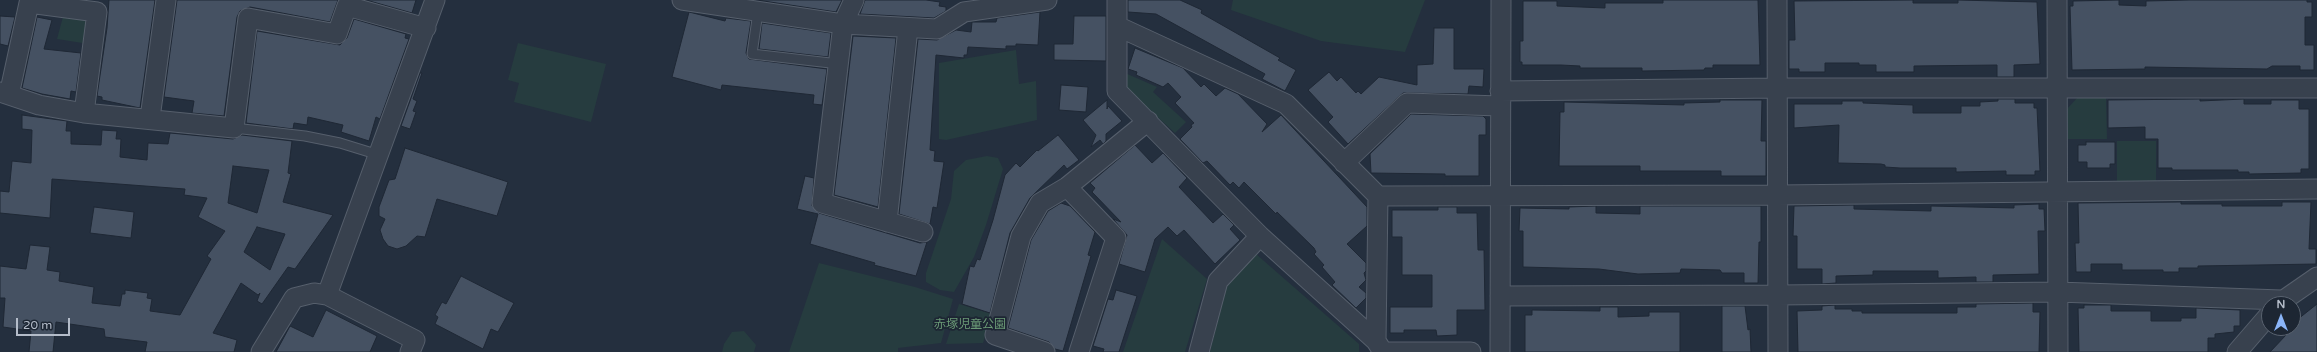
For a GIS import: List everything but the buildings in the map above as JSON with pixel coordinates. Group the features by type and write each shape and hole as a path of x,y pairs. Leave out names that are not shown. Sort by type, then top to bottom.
{"street":[{"path":"150,118 166,0"},
{"path":"326,295 426,28 435,0"},
{"path":"682,0 844,24 937,30 960,6 1039,1"},
{"path":"854,0 844,24 822,203 923,232"},
{"path":"1117,0 1117,91 1260,236 1376,341 1383,352 1471,352"},
{"path":"1500,352 1501,0"},
{"path":"1777,0 1778,352"},
{"path":"2057,0 2058,352"},
{"path":"84,113 97,12 29,3 5,94 39,105 84,113 150,118 234,128 248,18 337,34 347,6 426,28"},
{"path":"1117,26 1286,104 1378,196 1777,195 2317,189"},
{"path":"887,222 908,28"},
{"path":"1344,163 1407,103 1500,98 1778,88 2317,88"},
{"path":"1045,352 994,335 1021,236 1040,203 1067,187 1148,121"},
{"path":"1067,187 1116,238 1078,352"},
{"path":"1376,341 1378,196"},
{"path":"1198,352 1218,281 1260,236"},
{"path":"2289,296 2317,276"},
{"path":"261,352 294,298 314,292 326,295 415,340 410,352"},
{"path":"1500,296 1778,296 2058,292 2261,301"},
{"path":"2237,352 2261,324"}],"lane":[{"path":"758,12 752,54 839,64"},
{"path":"234,128 305,136 340,143 379,155"}],"green space":[{"path":"1233,0 1425,0 1405,52 1321,41 1231,10"},
{"path":"64,13 87,15 89,44 57,39"},
{"path":"518,43 606,64 591,122 514,102 519,83 508,80"},
{"path":"1016,50 1019,84 1036,81 1037,120 946,140 939,139 939,63"},
{"path":"1125,73 1157,87 1153,92 1186,122 1175,133 1124,87"},
{"path":"2106,97 2107,139 2068,139 2067,109 2077,98"},
{"path":"2117,141 2156,141 2156,181 2117,181"},
{"path":"987,156 998,158 1003,169 986,225 974,257 954,292 940,290 926,282 926,273 951,199 954,171 966,160"},
{"path":"1162,239 1207,279 1185,352 1123,352"},
{"path":"1256,254 1359,344 1359,352 1210,352 1225,290 1242,264"},
{"path":"819,263 915,287 953,299 941,343 898,348 898,352 789,352"},
{"name":"赤塚児童公園","path":"959,304 992,314 983,343 946,344"},
{"path":"744,331 756,345 754,352 722,352 724,344 732,332"}]}
